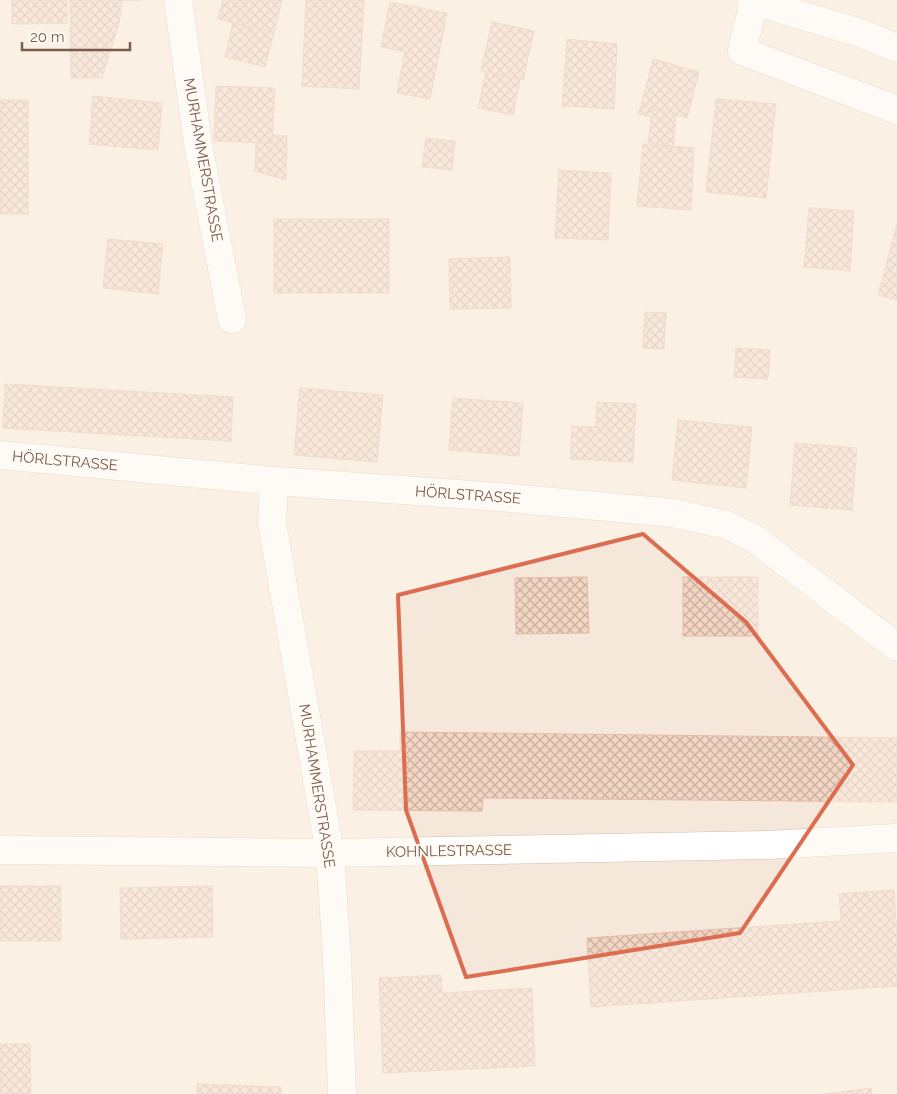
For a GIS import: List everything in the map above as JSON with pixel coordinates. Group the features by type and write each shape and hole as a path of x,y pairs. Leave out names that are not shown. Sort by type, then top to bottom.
{"street":[{"name":"MURHAMMERSTRASSE","path":"178,0 199,150 232,318"},
{"path":"897,48 860,33 752,0 742,51 897,110"},
{"name":"HÖRLSTRASSE","path":"0,455 274,481 499,497 673,513 727,525 755,539 897,647"},
{"name":"MURHAMMERSTRASSE","path":"274,481 272,523 330,853 337,957 342,1094"},
{"name":"KOHNLESTRASSE","path":"0,850 330,853 768,845 897,838"}],"highlighted area":[{"path":"643,534 746,622 853,765 740,933 466,977 406,810 398,595"}],"shaded area":[{"path":"0,0 897,0 897,1094 0,1094"}],"building":[{"path":"12,0 67,0 67,23 12,24"},
{"path":"70,0 122,0 119,23 102,78 71,78"},
{"path":"223,0 282,0 274,33 218,19"},
{"path":"306,0 364,0 359,89 302,86"},
{"path":"390,2 447,13 430,99 397,93 405,52 381,47"},
{"path":"492,22 534,31 523,80 481,71"},
{"path":"233,23 274,33 265,67 225,57"},
{"path":"567,39 617,44 614,109 562,106"},
{"path":"653,59 699,72 687,118 641,106"},
{"path":"486,72 520,79 513,115 478,108"},
{"path":"216,86 275,88 272,143 214,141"},
{"path":"93,96 162,103 158,150 89,144"},
{"path":"716,99 776,104 766,198 706,192"},
{"path":"0,100 28,100 28,214 0,214"},
{"path":"641,106 676,115 673,146 648,144 651,117 638,114"},
{"path":"273,135 287,136 286,180 255,171 256,143 272,143"},
{"path":"426,138 455,141 452,170 422,167"},
{"path":"643,144 694,148 691,210 637,206"},
{"path":"559,170 611,173 608,240 555,238"},
{"path":"809,208 854,211 850,271 804,267"},
{"path":"274,219 389,219 389,293 274,293"},
{"path":"897,224 897,300 878,295"},
{"path":"108,239 163,244 158,294 103,288"},
{"path":"510,257 511,308 450,309 449,259"},
{"path":"645,312 666,313 664,349 643,348"},
{"path":"736,348 770,350 768,379 734,377"},
{"path":"5,384 233,397 231,441 3,428"},
{"path":"300,388 383,395 377,462 294,455"},
{"path":"453,398 523,403 519,456 449,450"},
{"path":"597,402 636,404 633,462 570,459 572,426 596,427"},
{"path":"678,420 752,427 746,488 672,480"},
{"path":"795,443 857,448 852,510 790,505"},
{"path":"587,577 589,633 516,634 515,578"},
{"path":"683,577 758,577 758,636 683,636"},
{"path":"400,732 897,738 897,802 483,798 482,811 353,810 354,751 400,751"},
{"path":"0,886 61,886 61,941 0,941"},
{"path":"212,886 213,937 121,939 120,888"},
{"path":"894,890 897,936 897,986 591,1007 587,938 841,921 839,894"},
{"path":"441,975 442,993 532,988 535,1066 383,1073 379,978"},
{"path":"0,1044 30,1044 31,1094 0,1094"},
{"path":"197,1084 281,1087 281,1094 197,1094"},
{"path":"871,1088 872,1094 824,1094"}]}
